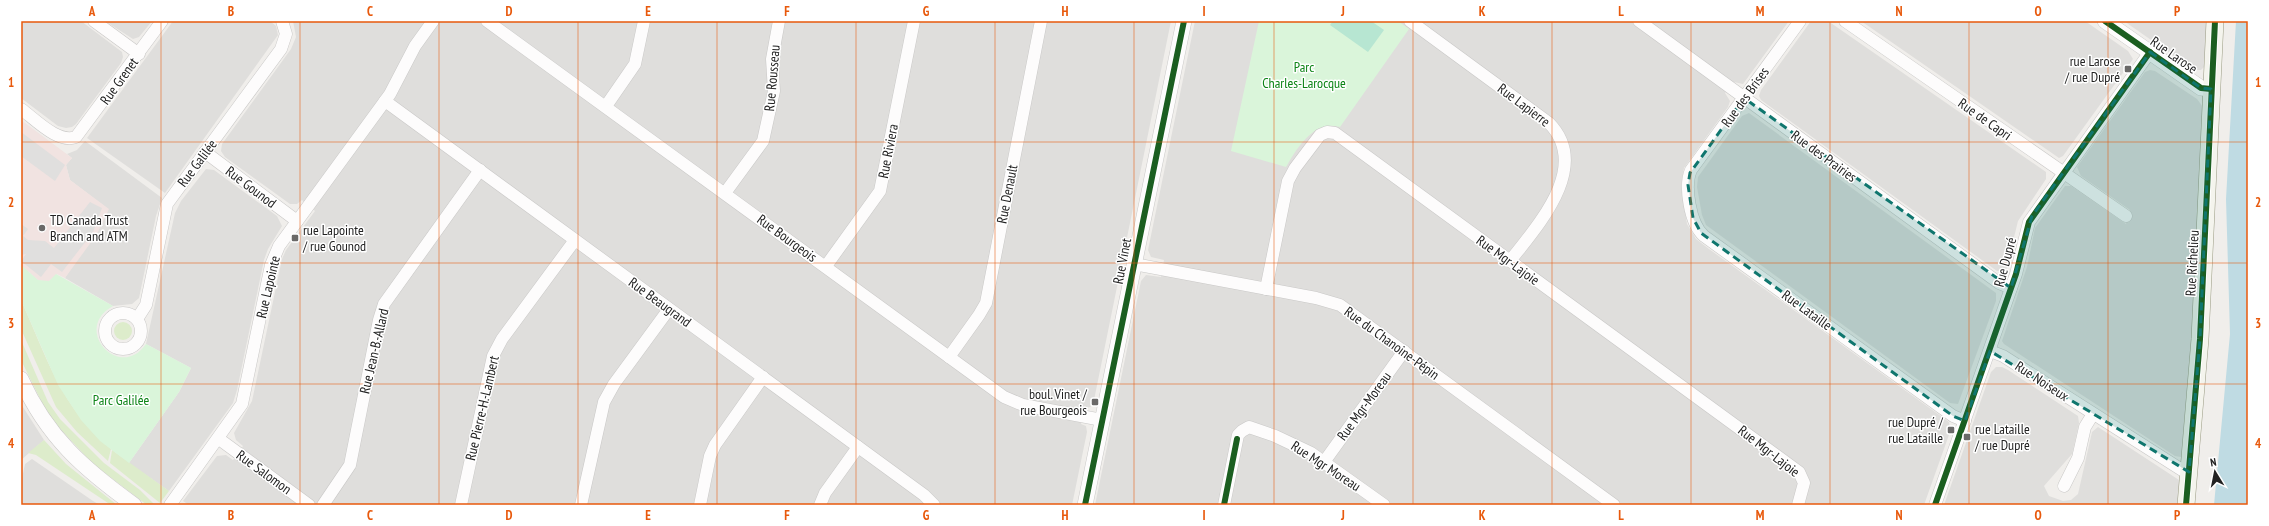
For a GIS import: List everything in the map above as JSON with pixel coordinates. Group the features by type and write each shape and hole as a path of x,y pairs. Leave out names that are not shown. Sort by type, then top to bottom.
{"main road":[{"name":"Rue Richelieu","path":"2186,505 2200,339 2215,21"}],"street":[{"path":"94,21 139,54"},
{"name":"Rue Grenet","path":"21,109 60,138 73,138 86,125 162,21"},
{"name":"Rue Galilée","path":"137,319 146,305 167,204 283,45 286,34 282,21"},
{"name":"Rue Lapointe","path":"170,505 219,439 244,401 273,260 279,246 385,101 415,46 432,21"},
{"name":"Rue Bourgeois","path":"488,21 1004,396 1018,404 1102,420"},
{"path":"606,106 635,64 644,21"},
{"name":"Rue Rousseau","path":"725,193 764,138 774,91 773,53 779,21"},
{"name":"Rue Riviera","path":"826,266 880,191 914,21"},
{"name":"Rue Denault","path":"949,356 986,303 1041,21"},
{"name":"Rue Vinet","path":"1085,505 1184,21"},
{"name":"Rue Lapierre","path":"1410,21 1549,123 1560,139 1564,153 1564,170 1558,194 1510,261"},
{"name":"Rue des Prairies","path":"1639,21 1993,279 2011,288"},
{"name":"Rue des Brises","path":"1690,173 1800,21"},
{"name":"Rue de Capri","path":"1845,21 2126,216"},
{"name":"Rue Larose","path":"2106,21 2200,88 2212,89"},
{"name":"Rue Dupré","path":"1935,505 2020,262 2029,222 2150,52"},
{"name":"Rue Beaugrand","path":"385,101 924,495 934,505"},
{"name":"Rue Mgr-Lajoie","path":"1266,289 1288,181 1295,168 1318,138 1327,132 1337,135 1800,472 1803,477 1804,486 1798,505"},
{"name":"Rue Gounod","path":"205,152 297,221"},
{"name":"Rue Jean-B.-Allard","path":"323,505 350,464 379,320 384,304 480,170"},
{"name":"Rue Lataille","path":"1690,173 1688,185 1693,218 1701,233 1953,416 1965,421"},
{"name":"Rue Pierre-H.-Lambert","path":"461,505 489,368 495,350 575,240"},
{"name":"Rue du Chanoine-Pépin","path":"1134,264 1336,303 1349,310 1404,352 1614,505"},
{"path":"580,505 604,402 614,384 669,309"},
{"name":"Rue Noiseux","path":"1990,351 2003,356 2182,470 2189,472"},
{"name":"Rue Mgr-Moreau","path":"1324,462 1404,352"},
{"path":"700,505 710,456 715,445 763,377"},
{"path":"21,379 37,412 64,447 91,472 134,505"},
{"path":"2064,486 2078,458 2086,427 2093,414"},
{"name":"Rue Mgr Moreau","path":"1224,505 1238,437 1244,429 1252,427 1292,443 1324,462 1384,505"},
{"name":"Rue Salomon","path":"219,439 309,505"},
{"path":"820,505 825,493 858,447"}],"highlighted area":[{"path":"2150,52 2201,88 2211,89 2200,339 2189,472 1990,351 1965,421 1953,416 1701,233 1693,218 1688,185 1690,173 1744,98 2011,288 2032,216"}],"shaded area":[{"path":"21,21 81,21 122,52 123,57 121,63 76,124 72,127 66,128 58,126 21,98"},
{"path":"105,21 152,21 139,37 133,39"},
{"path":"173,21 270,21 276,26 278,35 165,193 87,138"},
{"path":"293,21 1171,21 1093,405 1084,408 1081,424 1086,426 1087,432 1072,505 189,505 183,501 217,456 226,455 233,460 243,446 236,440 234,433 252,401 282,259 286,250 315,211 302,200 297,204 290,204 225,157 221,151 222,144 291,49 296,37"},
{"path":"1195,21 1789,21 1743,84 1734,82 1725,93 1730,101 1728,107 1684,168 1681,186 1687,224 1696,239 1709,249 1949,422 1950,432 1924,505 1095,505 1141,281 1146,275 1161,277 1164,260 1151,257 1148,250"},
{"path":"1811,21 1828,21 2046,172 2046,179 2018,221 2006,270 1997,271 1761,100 1759,96 1761,90"},
{"path":"1861,21 2085,21 2128,51 2133,59 2063,156 2059,158"},
{"path":"2124,21 2207,21 2204,67 2201,70 2194,70"},
{"path":"2150,70 2155,71 2197,99 2203,107 2194,312 2181,457 2175,456 2004,344 2002,341 2027,267 2035,228 2065,186 2071,186 2126,224 2130,210 2081,176 2077,167 2145,72"},
{"path":"1749,113 1996,293 1996,301 1958,404 1950,403 1706,225 1702,215 1697,187 1698,177 1742,116"},
{"path":"21,120 72,158 66,165 70,180 109,209 97,234 65,278 57,274 49,281 45,282 38,280 21,265"},
{"path":"21,132 65,165 55,181 21,156"},
{"path":"85,141 162,198 156,216 139,298 132,304 113,306 65,278 108,209 70,180 66,165 72,158 67,154 77,150"},
{"path":"206,169 214,170 277,216 282,226 268,249 264,260 233,403 169,491 129,463 179,392 191,368 146,344 175,213 181,201"},
{"path":"90,202 102,208 93,232 62,272 51,264 41,277 21,261 26,254 21,255 21,224 28,229 23,236 28,240 45,241 54,248"},
{"path":"1996,367 2002,367 2008,370 2078,416 2079,423 2072,454 2044,486 2049,496 2063,501 2071,500 2078,494 2092,432 2098,427 2179,480 2179,505 1944,505 1991,372"},
{"path":"21,404 44,440 21,460"},
{"path":"32,459 100,505 21,505 21,483 25,464"}],"green space":[{"name":"Parc Charles-Larocque","path":"1259,21 1398,21 1409,29 1340,127 1322,127 1314,131 1301,144 1286,167 1231,151"},
{"path":"1333,21 1371,21 1384,30 1368,52 1330,25"},
{"name":"Parc Galilée","path":"21,265 38,280 49,281 56,274 113,306 101,316 97,327 98,338 104,348 113,355 124,357 135,354 146,344 191,368 179,392 129,463 100,441 81,420 58,385 21,300"},
{"path":"21,300 57,380 68,399 80,417 111,449 108,461 77,432 56,407 21,329"},
{"path":"123,322 129,325 132,331 129,337 123,340 117,337 114,331 117,325"},
{"path":"21,340 48,402 60,419 104,463 140,490 155,505 147,505 93,464 49,417 21,360"},
{"path":"44,440 66,464 117,505 111,505 36,455 28,453"},
{"path":"112,450 169,491 160,503 110,463"}],"water":[{"path":"2236,21 2248,21 2248,505 2214,505 2230,334 2226,199"}],"cycle path":[{"path":"1085,505 1184,21"},
{"path":"2105,21 2201,88 2211,89"},
{"path":"2186,505 2200,339 2215,21"},
{"path":"1935,505 2016,274 2029,222 2150,52"},
{"path":"1224,505 1237,439"}],"place":[{"name":"rue Larose / rue Dupré","path":"2128,69"},
{"name":"TD Canada Trust Branch and ATM","path":"42,228"},
{"name":"rue Lapointe / rue Gounod","path":"295,238"},
{"name":"boul. Vinet / rue Bourgeois","path":"1095,402"},
{"name":"rue Dupré / rue Lataille","path":"1951,430"},
{"name":"rue Lataille / rue Dupré","path":"1967,437"}]}
